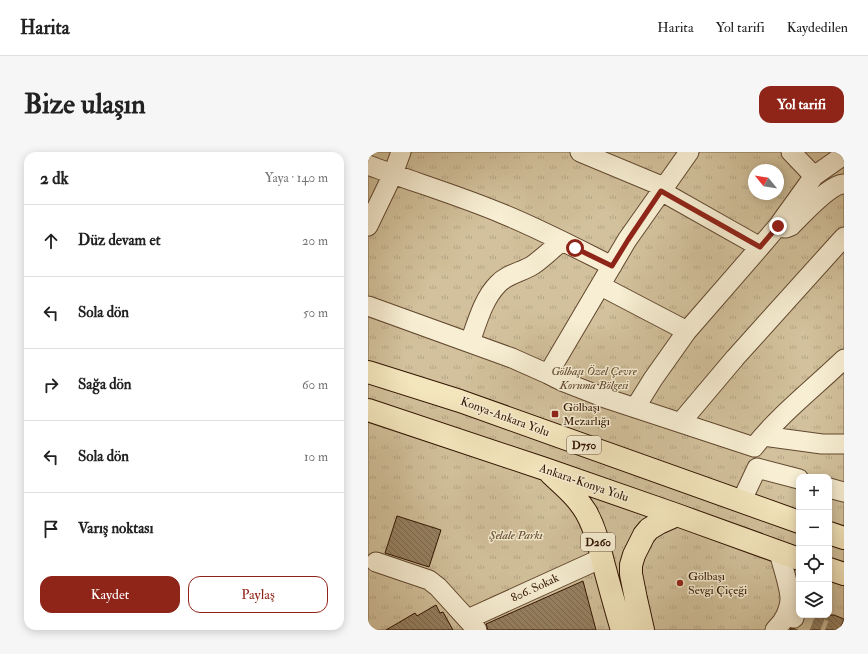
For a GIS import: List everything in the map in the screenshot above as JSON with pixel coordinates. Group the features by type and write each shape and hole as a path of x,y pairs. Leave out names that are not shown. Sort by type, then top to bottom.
{"highway":[{"name":"Konya-Ankara Yolu","path":"368,372 460,401 796,521"},
{"name":"Ankara-Konya Yolu","path":"368,410 545,469 789,556"},
{"name":"D260","path":"545,469 577,500 586,512 593,526 622,630"},
{"path":"643,630 631,574 634,554 644,535 649,529 658,523 677,515"},
{"path":"832,534 844,538"},
{"path":"832,570 844,574"}],"street":[{"path":"368,226 393,174 401,152"},
{"path":"580,152 663,189 760,247"},
{"path":"548,374 628,240 689,152"},
{"path":"791,152 814,176"},
{"path":"635,408 687,330 778,226 814,176 844,155"},
{"path":"368,165 474,202 537,228 612,266"},
{"path":"778,226 786,228 791,226 826,192 841,184 844,184"},
{"path":"681,422 735,358 844,237"},
{"path":"470,342 485,303 494,288 504,279 532,265 562,241"},
{"path":"601,286 687,330"},
{"path":"368,306 512,358 571,384 635,408 681,422 759,441 844,444"},
{"path":"742,502 757,468 759,441 844,359"},
{"path":"757,468 796,478"},
{"path":"832,489 844,492"},
{"path":"775,630 790,616 789,556"},
{"name":"806. Sokak","path":"473,625 602,558"},
{"path":"376,562 429,580 438,587 473,625"}],"green space":[{"name":"Gölbaşı Özel Çevre Koruma Bölgesi","path":"368,152 844,152 844,630 368,630"}],"building":[{"path":"397,516 441,530 429,567 385,553"},
{"path":"583,581 596,630 488,630 486,624"},
{"path":"436,605 440,613 443,612 453,630 386,630 415,613 417,616"},
{"path":"832,615 844,619 840,630 790,630 791,628 796,629 801,626 804,618 832,618"}],"tunnel":[{"path":"794,618 825,630"}],"place":[{"name":"Gölbaşı Mezarlığı","path":"555,414"},
{"name":"Gölbaşı Sevgi Çiçeği","path":"680,583"}],"route":[{"path":"575,248 612,266 661,191 760,247 778,226"}],"park label":[{"name":"Şelale Parkı","path":"516,535"}]}
